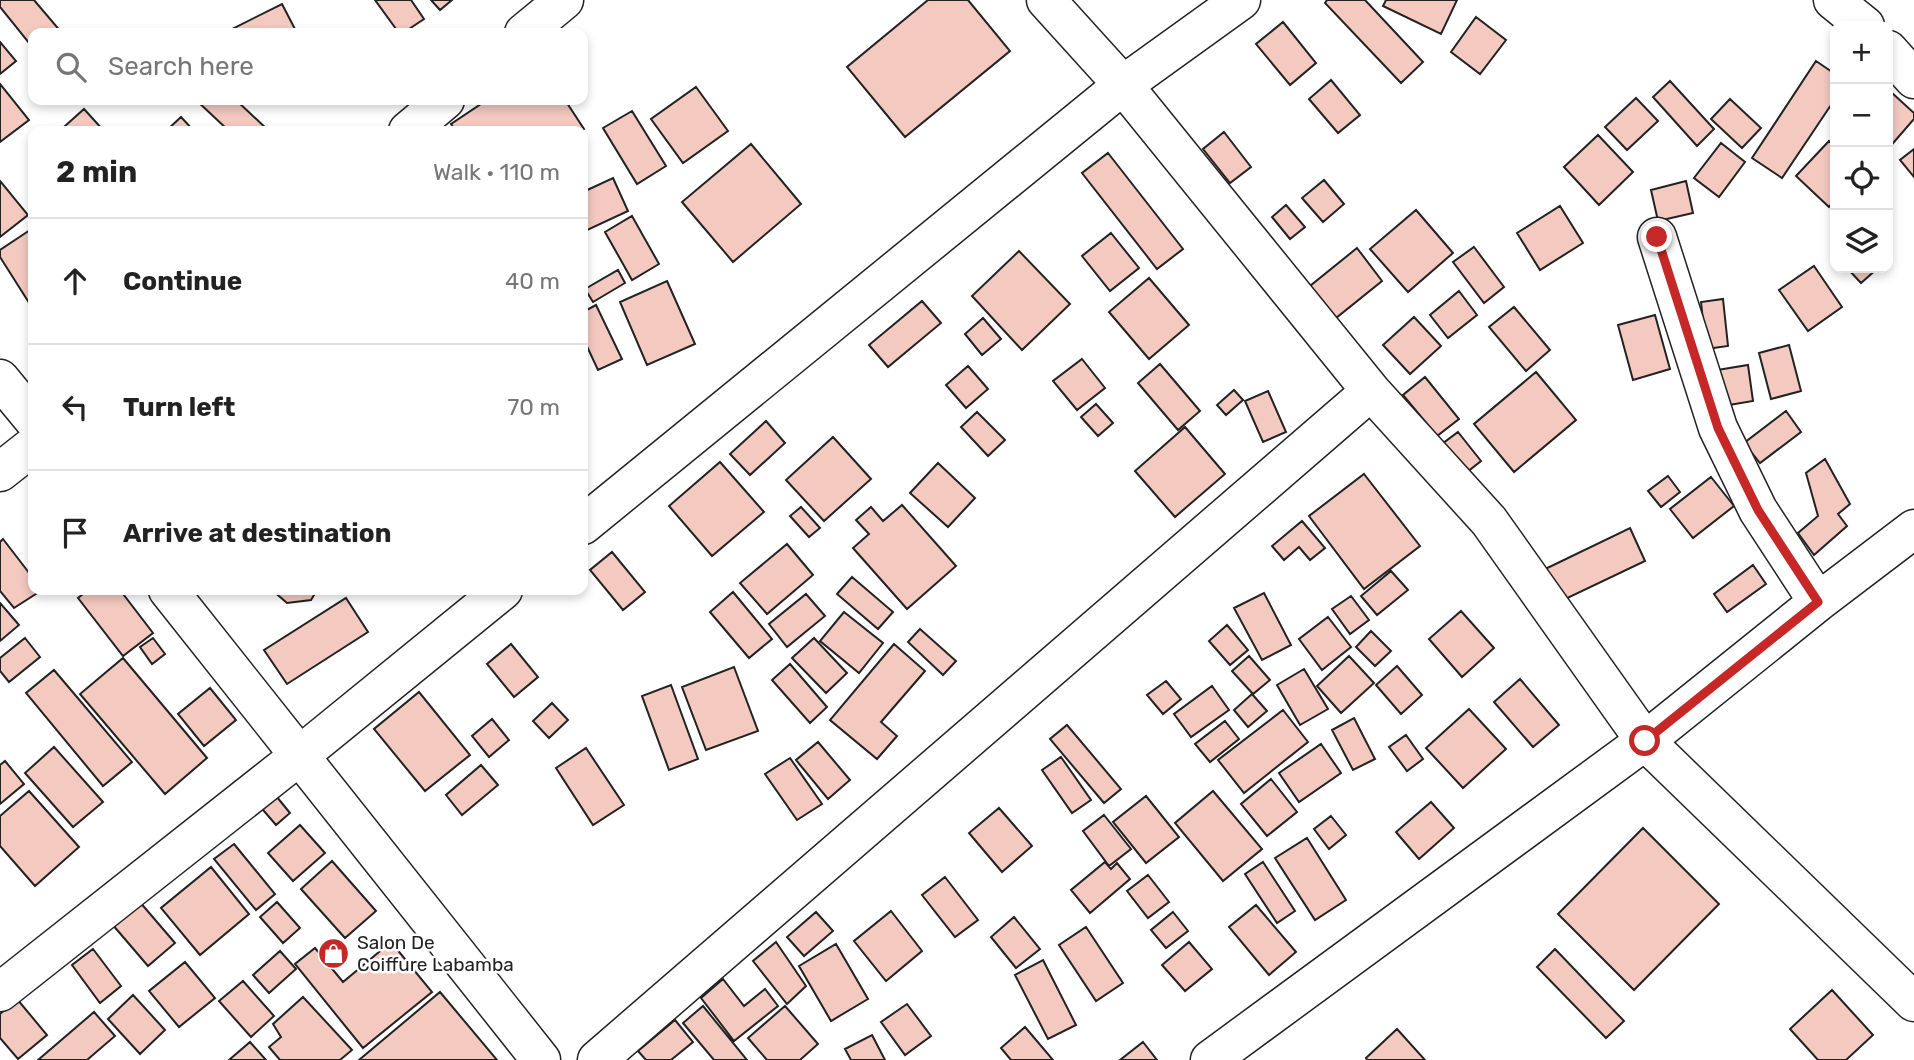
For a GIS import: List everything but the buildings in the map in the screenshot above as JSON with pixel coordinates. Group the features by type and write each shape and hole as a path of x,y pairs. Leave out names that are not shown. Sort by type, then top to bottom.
{"street":[{"path":"530,28 564,0"},
{"path":"1046,0 1123,85 1371,391 1489,521 1645,741 1914,1002"},
{"path":"588,521 1123,85 1241,0"},
{"path":"1833,0 1859,21"},
{"path":"1893,56 1914,79"},
{"path":"414,126 439,105"},
{"path":"1657,237 1718,428 1758,510 1818,602"},
{"path":"0,379 28,413"},
{"path":"597,1060 1371,391"},
{"path":"0,472 28,450"},
{"path":"1210,1060 1645,741 1914,529"},
{"path":"172,595 541,1060"},
{"path":"0,992 299,756 497,595"}],"place":[{"name":"Salon De Coiffure Labamba","path":"334,953"}],"route":[{"path":"1645,741 1818,602 1758,510 1718,428 1657,237"}]}
